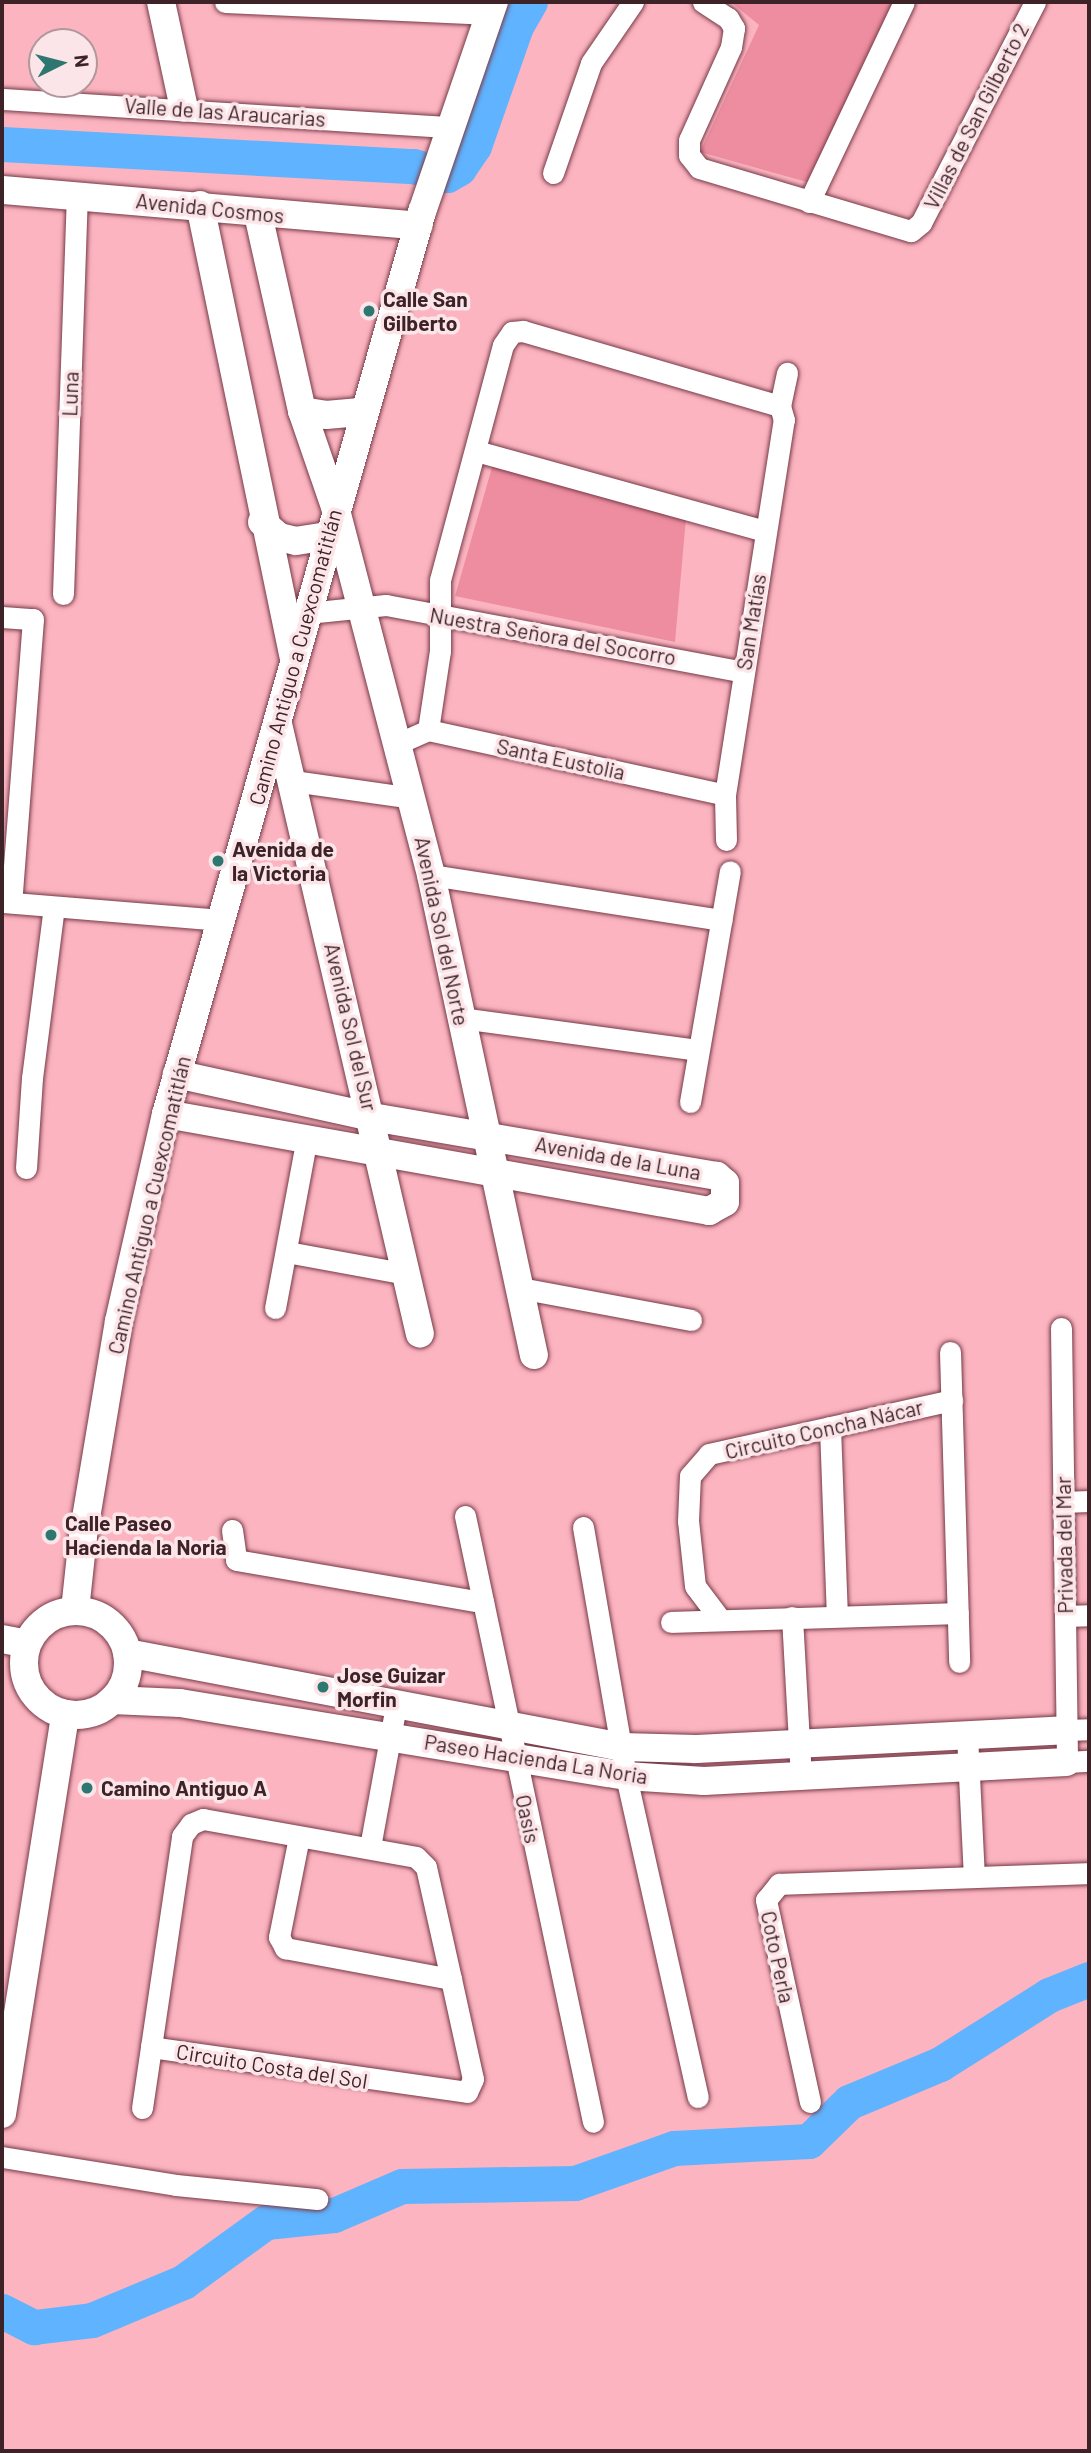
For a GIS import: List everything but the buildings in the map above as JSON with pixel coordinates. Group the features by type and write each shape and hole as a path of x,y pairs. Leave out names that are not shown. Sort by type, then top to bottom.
{"street":[{"path":"161,2 184,108"},
{"path":"225,2 490,8"},
{"path":"553,173 591,63 633,2"},
{"name":"Villas de San Gilberto 2","path":"703,2 728,18 734,28 731,47 689,140 689,155 699,168 911,231 921,223 1032,3"},
{"path":"809,202 904,2"},
{"name":"Camino Antiguo a Cuexcomatitlán","path":"75,1610 82,1536 119,1321 166,1114 223,920 363,412 448,127 490,8"},
{"name":"Valle de las Araucarias","path":"2,99 184,108 448,127"},
{"name":"Avenida Cosmos","path":"2,190 200,205 258,214 420,219"},
{"name":"Luna","path":"63,594 77,194"},
{"path":"200,205 262,522 294,659"},
{"name":"Avenida Sol del Norte","path":"258,214 302,411 332,523 362,606 431,875 486,1134 498,1173 534,1355"},
{"path":"399,743 428,730 440,651 440,580 503,345 512,332 523,331 780,406"},
{"name":"San Matías","path":"726,839 725,794 784,420 780,406 787,373"},
{"path":"302,411 326,415 363,412"},
{"path":"476,451 765,531"},
{"path":"262,522 279,537 296,541 332,523"},
{"name":"Nuestra Señora del Socorro","path":"307,613 386,605 743,672"},
{"path":"2,617 33,619 6,902 223,920"},
{"name":"Avenida Sol del Sur","path":"277,722 380,1151 420,1334"},
{"name":"Santa Eustolia","path":"428,730 725,794"},
{"path":"293,780 412,798"},
{"path":"690,1102 730,871"},
{"path":"431,875 722,920"},
{"path":"26,1168 32,1078 54,907"},
{"path":"460,1018 698,1050"},
{"name":"Avenida de la Luna","path":"166,1114 306,1142 380,1151 709,1211 725,1202 725,1183 717,1176 486,1134 372,1117 177,1074"},
{"path":"275,1308 306,1142"},
{"path":"653,1202 661,1165"},
{"path":"287,1252 407,1274"},
{"path":"520,1289 691,1320"},
{"name":"Privada del Mar","path":"1061,1328 1065,1616 1078,1730 1078,1762"},
{"name":"Circuito Concha Nácar","path":"950,1352 959,1662"},
{"name":"Circuito Concha Nácar","path":"720,1619 695,1586 688,1521 690,1476 709,1454 952,1400"},
{"path":"830,1427 837,1616"},
{"path":"1063,1502 1089,1501"},
{"name":"Oasis","path":"465,1516 507,1726 593,2122"},
{"path":"583,1527 626,1776 698,2097"},
{"path":"232,1530 236,1560 483,1602"},
{"path":"75,1610 109,1622 127,1653 127,1671 112,1700 90,1713 65,1714 38,1699 29,1686 24,1658 15,1641 55,1614 75,1610"},
{"path":"671,1622 958,1613"},
{"path":"1065,1616 1089,1615"},
{"path":"792,1617 801,1776"},
{"name":"Paseo Hacienda La Noria","path":"127,1653 622,1747 798,1744 1078,1730"},
{"path":"2,1679 29,1686"},
{"name":"Paseo Hacienda La Noria","path":"112,1700 180,1703 514,1755 626,1776 704,1781 1078,1762"},
{"path":"370,1847 396,1706"},
{"path":"2,2114 65,1714"},
{"path":"967,1735 974,1877"},
{"name":"Circuito Costa del Sol","path":"203,1819 299,1837 370,1847 416,1857 426,1867 472,2079 467,2092 460,2094 151,2047 182,1836 191,1824 203,1819"},
{"path":"299,1837 279,1937 285,1948 451,1979"},
{"name":"Coto Perla","path":"810,2102 766,1900 779,1884 1089,1873"},
{"path":"142,2108 151,2047"},
{"path":"2,2157 176,2185 317,2199"}],"shaded area":[{"path":"731,2 895,2 807,182 700,152 759,25"},
{"path":"495,457 686,518 675,642 455,596"}],"waterway":[{"path":"2,144 413,166 447,175 459,168 474,146 516,26 530,2"},
{"path":"2,2311 34,2327 92,2320 183,2282 266,2222 334,2215 402,2186 575,2183 674,2148 809,2141 849,2102 940,2064 1049,1995 1089,1979"}],"place":[{"name":"Calle San Gilberto","path":"369,311"},
{"name":"Avenida de la Victoria","path":"218,861"},
{"name":"Calle Paseo Hacienda la Noria","path":"51,1535"},
{"name":"Jose Guizar Morfin","path":"323,1687"},
{"name":"Camino Antiguo A","path":"87,1788"}]}
